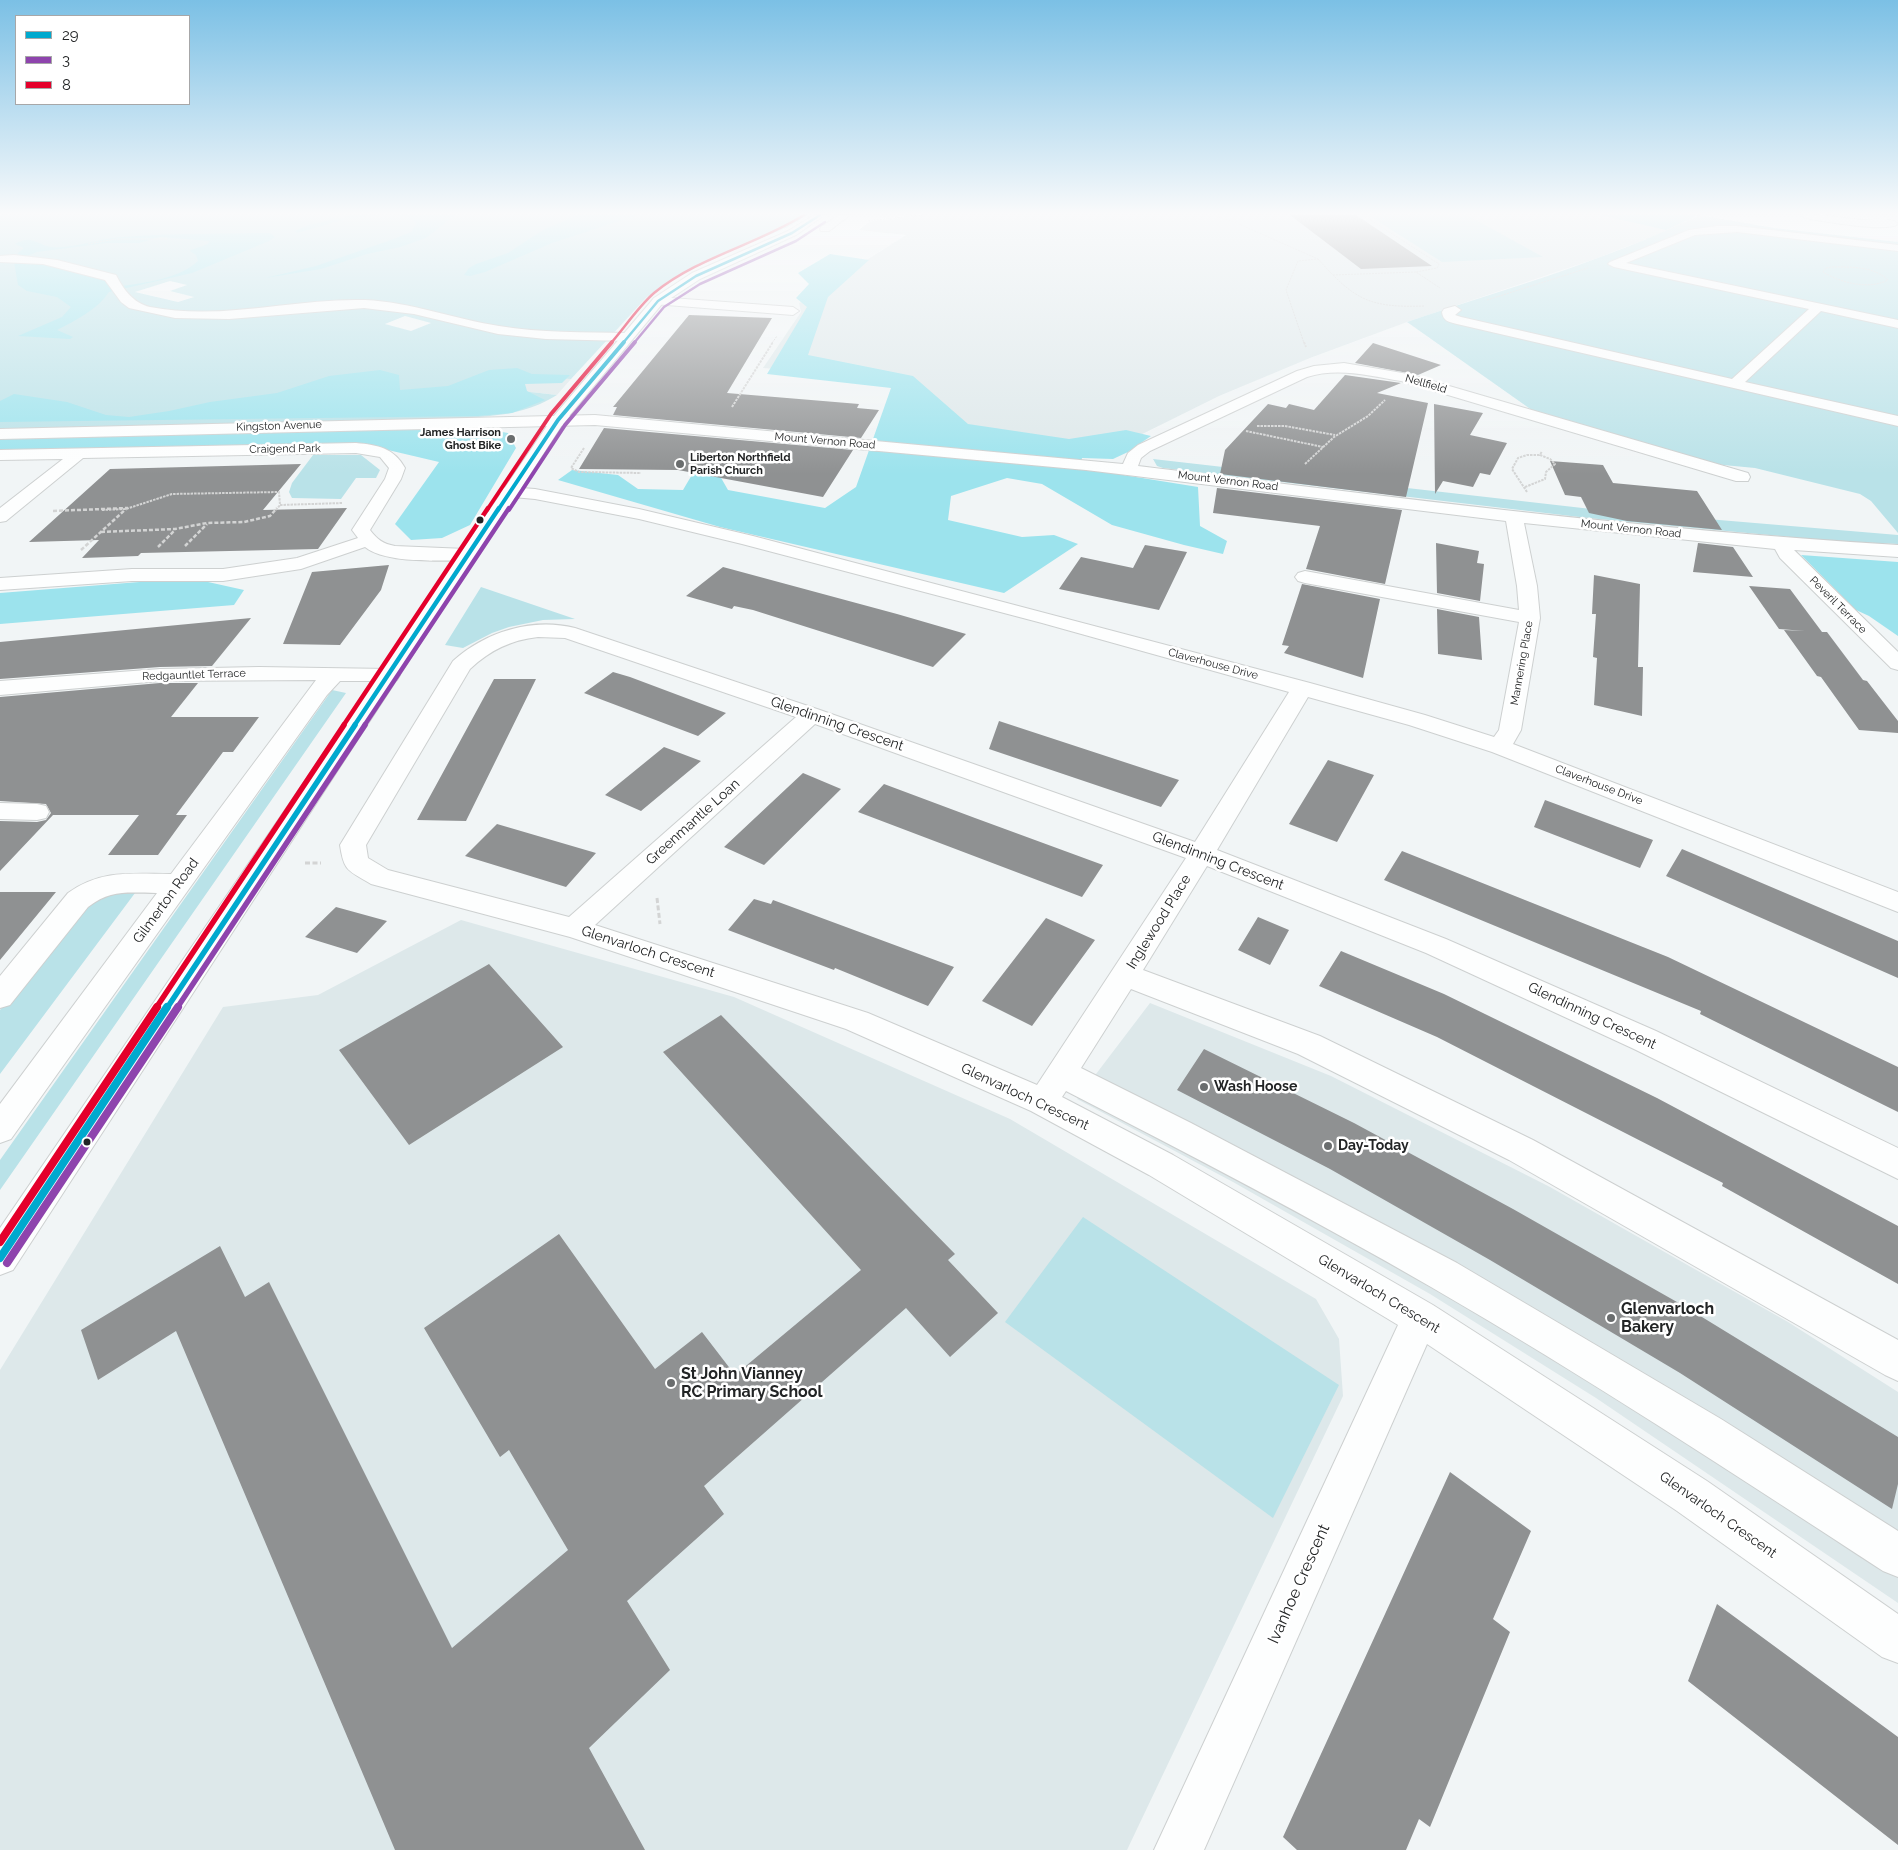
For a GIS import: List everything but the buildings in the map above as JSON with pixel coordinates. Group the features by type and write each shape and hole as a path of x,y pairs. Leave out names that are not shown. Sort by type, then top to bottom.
{"street":[{"path":"127,301 130,305 149,311 176,314 228,315 364,304 402,307 497,330 549,335 627,337"},
{"path":"0,1258 389,675 508,492 558,420 658,301"},
{"path":"663,301 793,311"},
{"path":"1786,301 1898,324"},
{"path":"1734,384 1817,308"},
{"path":"1455,310 1448,312 1449,316 1457,320 1898,421"},
{"name":"Nellfield","path":"1129,469 1134,456 1144,448 1302,374 1314,370 1344,367 1403,377 1742,477"},
{"name":"Mount Vernon Road","path":"558,420 595,420 1129,469 1514,517 1781,544 1898,551"},
{"name":"Kingston Avenue","path":"0,434 558,420"},
{"name":"Craigend Park","path":"0,455 356,448 378,450 392,458 397,468 393,479 361,530 368,540"},
{"path":"4,515 80,453"},
{"name":"Claverhouse Drive","path":"508,492 535,494 630,513 747,540 1417,720 1500,747 1898,902"},
{"name":"Mannering Place","path":"1500,747 1510,730 1530,618 1527,586 1514,517"},
{"path":"0,584 132,575 223,575 301,563 368,540 378,548 396,551 466,555"},
{"name":"Peveril Terrace","path":"1781,544 1787,554 1898,664"},
{"path":"1306,577 1530,618"},
{"name":"Glendinning Crescent","path":"356,863 353,845 461,666 479,648 513,635 548,629 568,632 812,715 1202,854 1436,946 1645,1040 1898,1164"},
{"name":"Redgauntlet Terrace","path":"0,688 160,674 389,675"},
{"name":"Gilmerton Road","path":"0,1129 319,690 334,675"},
{"name":"Inglewood Place","path":"1052,1088 1202,854 1302,688"},
{"name":"Greenmantle Loan","path":"574,928 812,715"},
{"path":"0,811 37,812"},
{"name":"Glenvarloch Crescent","path":"356,863 380,877 574,928 857,1021 1052,1088 1161,1166 1420,1318 1692,1496 1898,1641"},
{"path":"0,996 78,900 92,890 109,884 179,884"},
{"path":"1126,975 1309,1045 1521,1150 1898,1362"},
{"path":"1052,1088 1179,1133 1444,1275 1707,1432 1898,1556"},
{"name":"Ivanhoe Crescent","path":"1179,1850 1420,1318"}],"path":[{"path":"1289,301 1307,350"},
{"path":"1374,301 1406,307 1431,306"},
{"path":"1455,310 1482,301"},
{"path":"717,431 793,311"},
{"path":"1305,470 1305,464 1336,436 1364,417 1377,411 1403,377"},
{"path":"1257,426 1285,426 1336,436"},
{"path":"1249,428 1242,430 1323,447"},
{"path":"586,445 571,468 579,472 641,473"},
{"path":"1540,455 1542,451"},
{"path":"1525,487 1545,479 1546,472 1555,464 1550,459 1540,455 1518,458 1512,469 1514,478 1525,487 1527,494"},
{"path":"4,515 126,509 172,494 279,492 280,505"},
{"path":"100,532 175,529 207,523 244,522 270,516 280,505 378,502"},
{"path":"76,555 126,509"},
{"path":"652,858 664,957"},
{"path":"264,862 356,863"}],"shaded area":[{"path":"0,301 643,301 571,379 527,377 513,390 557,395 534,406 512,413 463,418 0,429","holes":["405,316 431,323 411,331 385,324"]},
{"path":"63,301 101,301 79,318 57,330 73,337 70,339 18,336 62,317 71,307"},
{"path":"800,301 827,301 808,355 913,376 968,424 1069,439 1126,430 1151,436 1128,452 1113,459 1082,458 1080,468 1198,487 1200,526 1227,541 1223,554 1112,525 1042,484 1007,478 951,496 948,520 1022,537 1054,535 1078,544 1004,593 720,527 558,480 572,470 618,475 638,489 683,490 693,473 720,476 728,490 825,508 856,487 891,388 767,374 807,307"},
{"path":"802,301 1469,301 1310,358 1219,396 1108,451 881,425 899,380 763,368 801,312 799,303"},
{"path":"1471,301 1898,301 1898,533 1871,501 1860,494 1755,468 1713,464 1536,413 1407,322"},
{"path":"517,368 532,374 570,375 562,383 525,384 527,391 545,400 512,413 477,416 0,422 0,401 14,394 67,402 106,415 129,417 210,402 277,393 329,376 380,370 399,375 400,390 448,386 489,370"},
{"path":"527,376 571,379 557,395 513,390"},
{"path":"475,427 508,433 516,448 470,525 442,538 411,540 395,524 439,462 371,446 0,451 0,439"},
{"path":"313,455 361,455 380,470 376,478 356,478 341,499 292,498 289,492 292,483"},
{"path":"1153,459 1600,510 1898,535 1898,544 1833,541 1588,518 1163,468 1157,466"},
{"path":"1801,555 1898,562 1898,636 1869,616 1856,610"},
{"path":"190,578 244,590 234,605 0,624 0,593"},
{"path":"481,587 575,619 543,620 509,627 492,633 463,648 445,645"},
{"path":"332,690 346,693 0,1190 0,1160"},
{"path":"108,892 135,893 0,1074 0,1010 84,904"},
{"name":"St John Vianney RC Primary School","path":"461,920 734,997 1010,1119 1316,1299 1339,1339 1343,1396 1127,1850 0,1850 0,1370 223,1007 318,995"},
{"path":"1150,1003 1331,1076 1550,1187 1788,1322 1898,1392 1898,1603 1596,1398 1430,1294 1233,1182 1077,1099"},
{"path":"1083,1217 1339,1385 1273,1518 1005,1322"}],"transit line":[{"name":"8","path":"0,1242 551,414 647,301"},
{"name":"29","path":"0,1258 558,420 658,301"},
{"name":"3","path":"7,1263 565,425 664,307 673,301"}],"place":[{"name":"James Harrison Ghost Bike","path":"511,439"},
{"name":"Liberton Northfield Parish Church","path":"680,464"},
{"name":"Wash Hoose","path":"1204,1087"},
{"name":"Day-Today","path":"1328,1146"},
{"name":"Glenvarloch Bakery","path":"1611,1318"},
{"name":"St John Vianney RC Primary School","path":"671,1383"}]}
